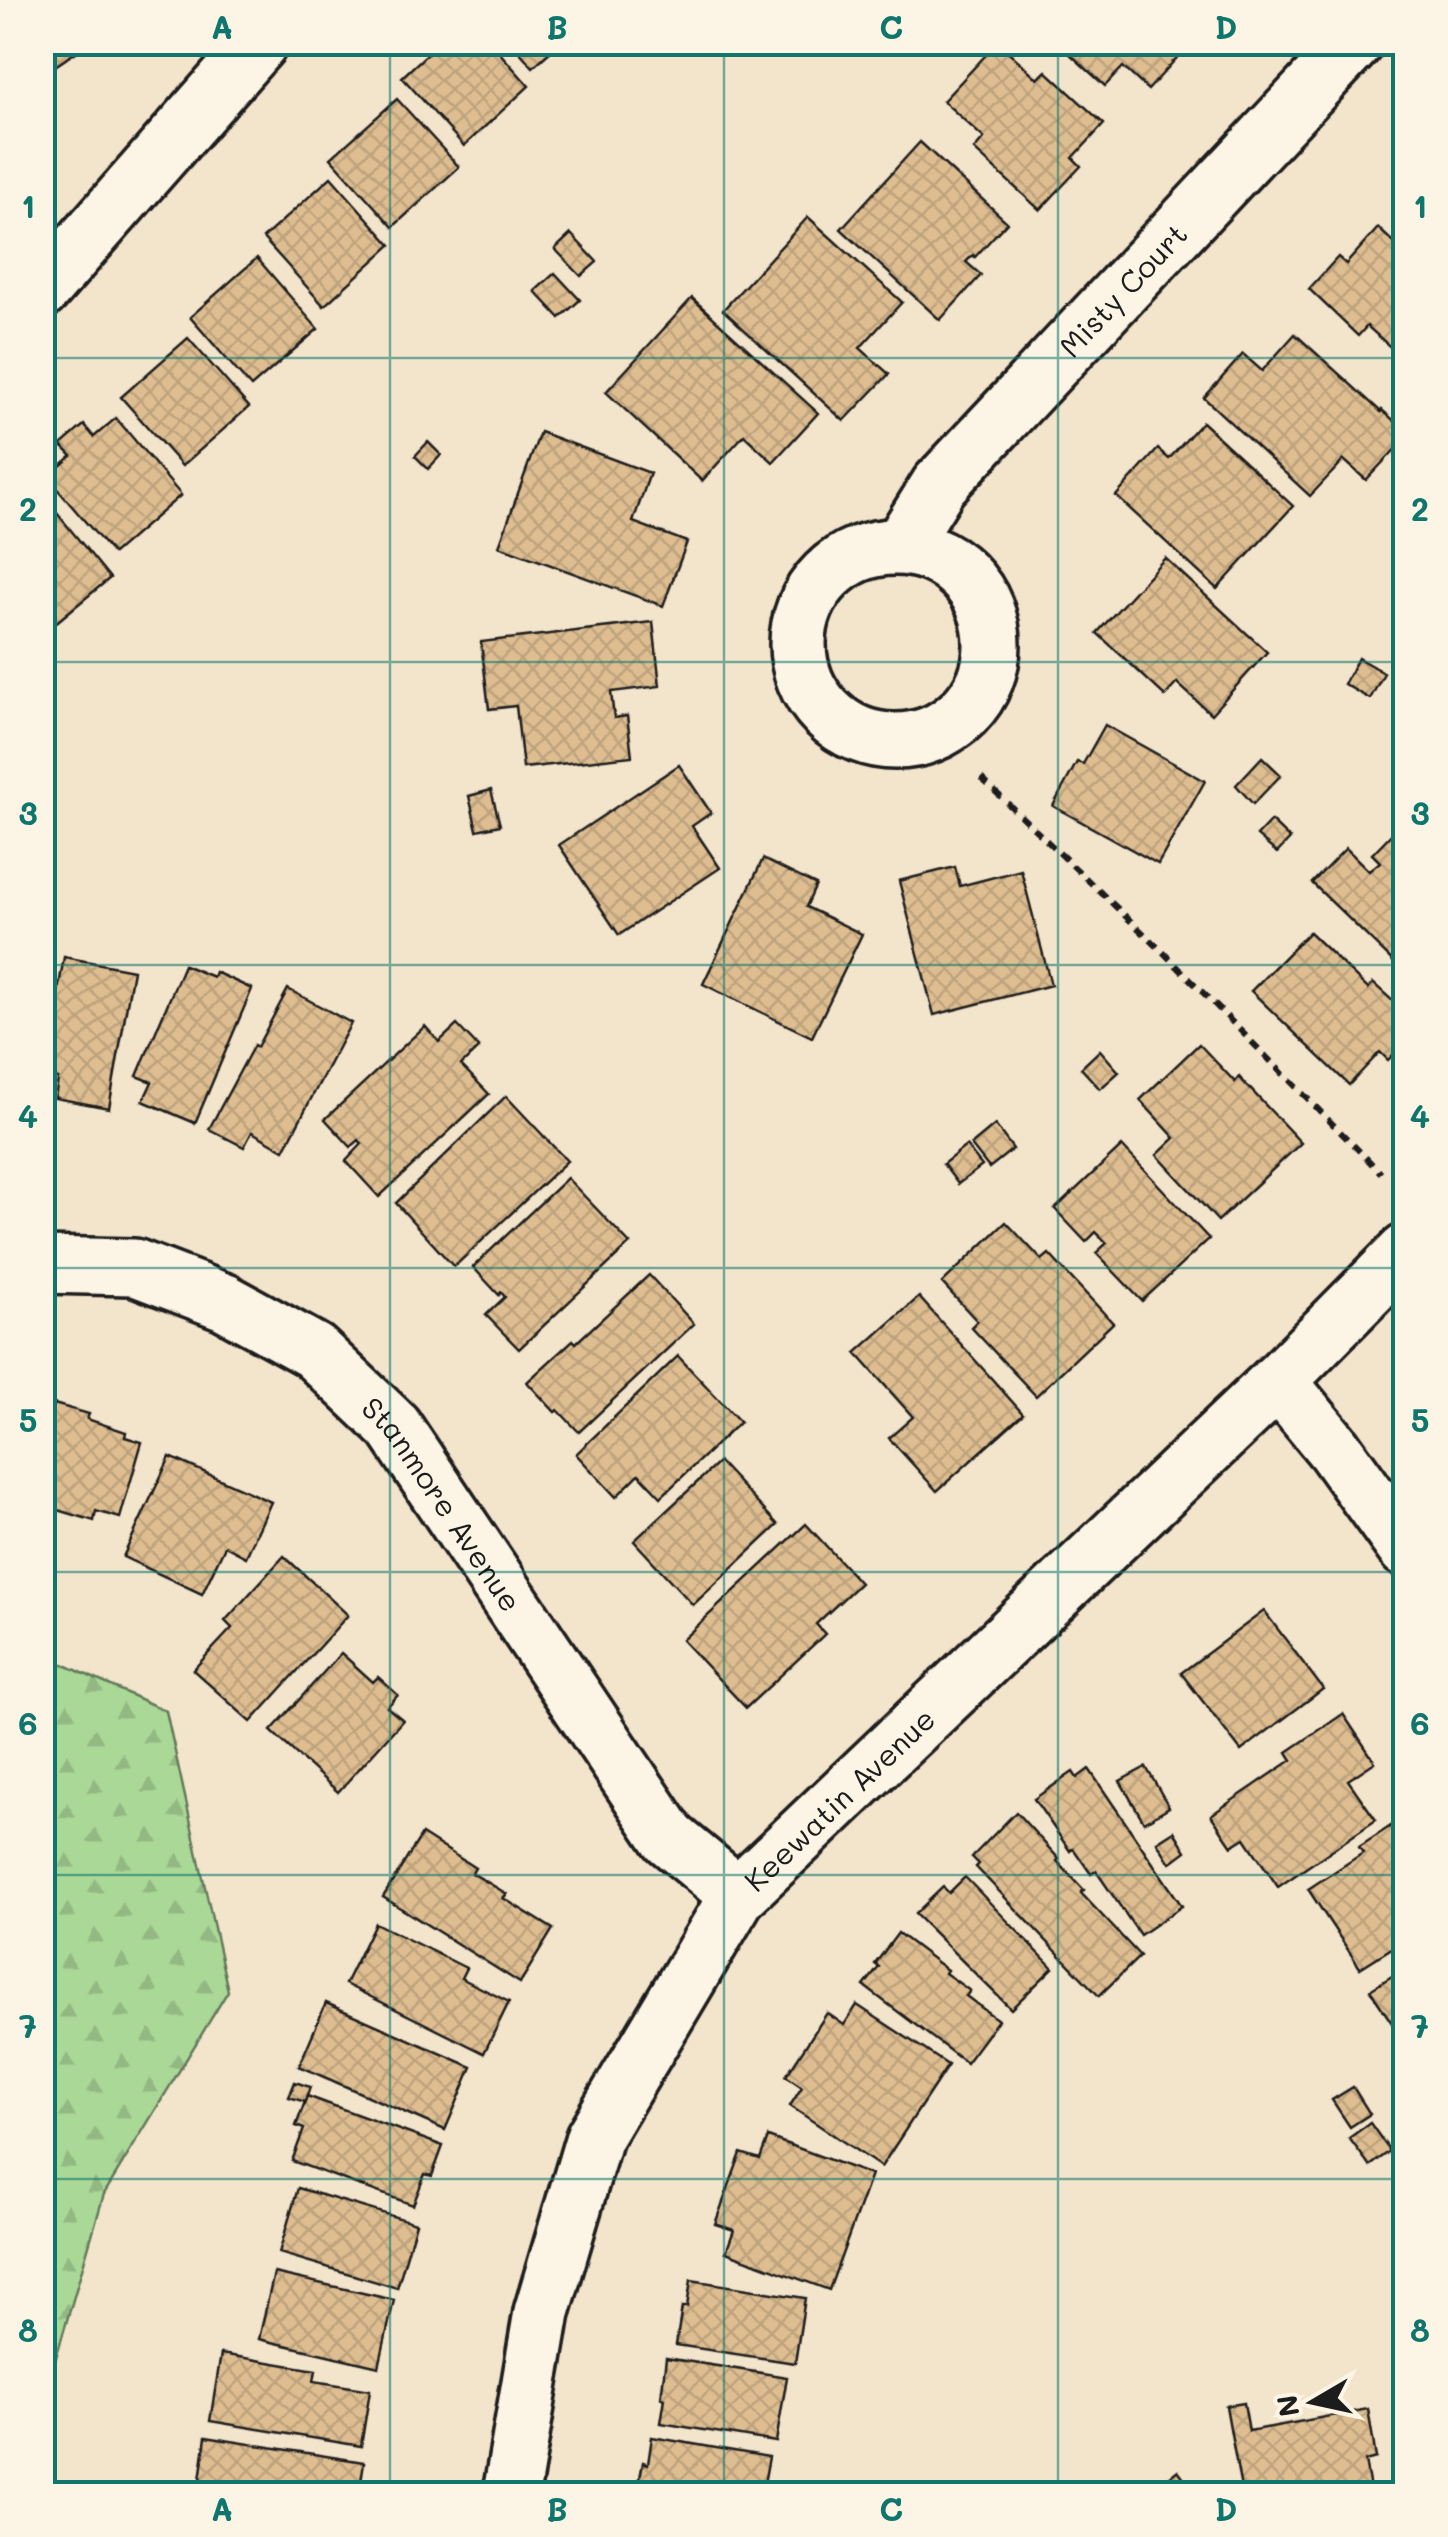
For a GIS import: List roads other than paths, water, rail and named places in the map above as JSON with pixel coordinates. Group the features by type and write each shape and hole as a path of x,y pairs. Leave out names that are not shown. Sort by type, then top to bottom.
{"street":[{"path":"42,290 260,42"},
{"name":"Misty Court","path":"901,546 938,484 1355,42"},
{"name":"Keewatin Avenue","path":"511,2494 542,2312 594,2138 738,1894 1278,1381 1406,1252"},
{"name":"Stanmore Avenue","path":"42,1265 134,1268 225,1302 314,1351 394,1427 669,1838 738,1894"},
{"path":"1278,1381 1334,1449 1406,1549"}]}
